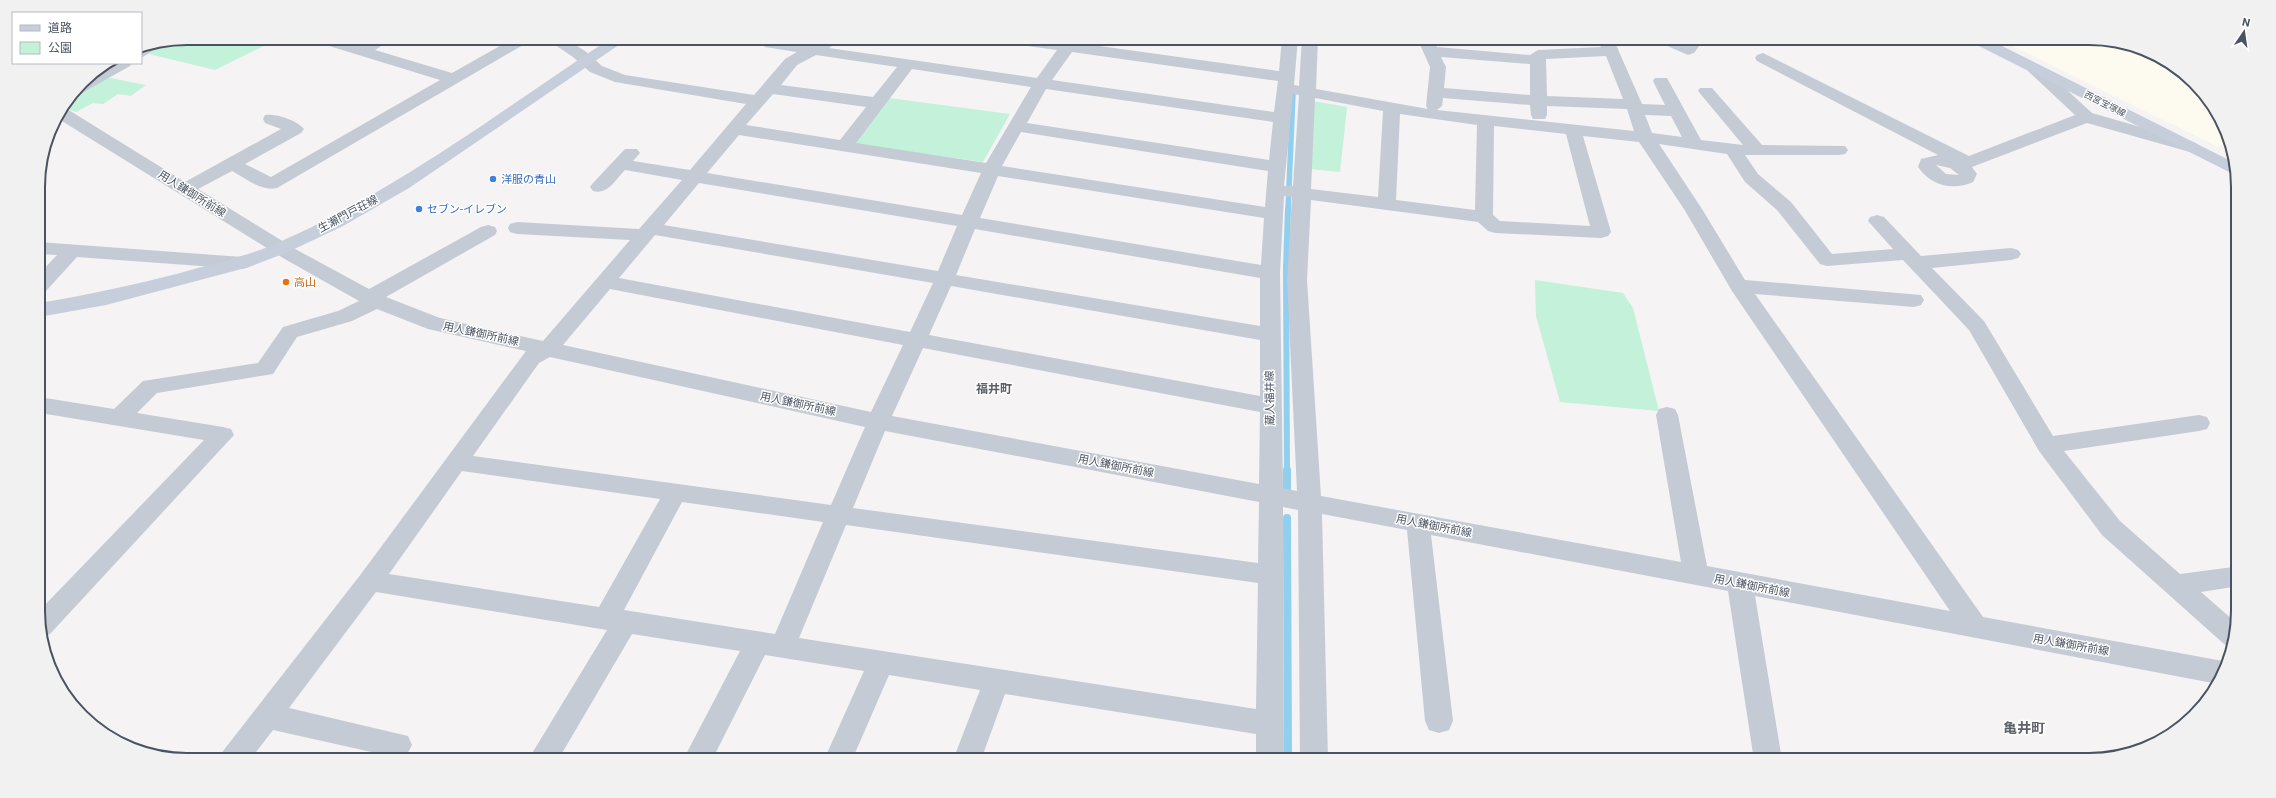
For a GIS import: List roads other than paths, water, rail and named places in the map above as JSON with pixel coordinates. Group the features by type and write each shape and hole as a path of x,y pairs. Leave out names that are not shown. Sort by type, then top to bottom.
{"main road":[{"name":"生瀬門戸荘線","path":"45,309 106,298 242,263 281,248 336,222 403,184 611,45"},
{"name":"西宮宝塚線","path":"1988,45 2230,167"}],"street":[{"path":"341,45 454,79"},
{"path":"361,51 372,45"},
{"path":"232,164 271,184 513,45"},
{"path":"563,45 596,69 621,79 877,104"},
{"path":"238,753 370,581 531,358 548,349 647,231 736,129 791,62 823,45"},
{"path":"835,45 908,63 1281,118"},
{"path":"701,753 770,644 839,514 878,422 944,280 991,170 1041,83 1069,45"},
{"path":"1087,45 1285,82 1306,91 1433,115 1645,137 1732,150 1839,150"},
{"name":"蔵人福井線","path":"1270,753 1270,273 1273,214 1288,191 1277,167 1289,45"},
{"path":"1309,45 1306,91 1288,191 1297,280 1310,502 1314,753"},
{"path":"1428,45 1438,67 1433,115"},
{"path":"1435,45 1538,60"},
{"path":"1539,126 1538,55 1608,45 1635,107 1645,137 1693,209 1739,286 1976,628"},
{"path":"1677,45 1688,50 1692,45"},
{"path":"1763,58 1964,164 2086,117"},
{"path":"845,146 908,63"},
{"path":"92,81 122,64"},
{"path":"2035,69 2086,117 2190,147"},
{"path":"1662,81 1694,144"},
{"path":"1706,91 1757,150"},
{"path":"1435,92 1677,111"},
{"path":"1386,204 1392,108"},
{"name":"用人鎌御所前線","path":"65,115 281,248 373,300 435,324 878,422 2217,672"},
{"path":"185,189 295,129 271,119"},
{"path":"1484,217 1486,121"},
{"path":"1016,126 1277,167"},
{"path":"736,129 1273,214"},
{"path":"1288,191 1484,217 1495,227 1601,232 1573,129"},
{"path":"1732,150 1751,178 1784,206 1826,260 2011,254"},
{"path":"599,187 626,158 696,175 1270,273"},
{"path":"1877,221 1977,326 2047,445 2111,528 2229,633"},
{"path":"517,228 647,231 1269,335"},
{"path":"119,418 151,386 265,370 290,332 345,316 488,231"},
{"path":"45,248 242,263"},
{"path":"45,280 73,250"},
{"path":"604,282 917,339 1270,406"},
{"path":"1739,286 1914,300"},
{"path":"45,406 223,435 45,622"},
{"path":"1667,415 1696,575"},
{"path":"2047,445 2199,423"},
{"path":"456,462 1271,575"},
{"path":"546,753 616,621 676,492"},
{"path":"1418,523 1439,721"},
{"path":"2176,585 2231,577"},
{"path":"370,581 1270,724"},
{"path":"1740,584 1767,753"},
{"path":"841,753 882,662"},
{"path":"970,753 996,680"},
{"path":"267,716 398,745 392,753"}],"waterway":[{"path":"1288,210 1293,94"},
{"path":"1287,471 1286,268 1288,209"},
{"path":"1287,471 1287,488"},
{"path":"1287,518 1288,753"}],"place":[{"name":"洋服の青山","path":"493,179"},
{"name":"セブン-イレブン","path":"419,209"},
{"name":"高山","path":"286,282"}],"district":[{"name":"福井町","path":"994,389"},
{"name":"亀井町","path":"2024,728"}]}
